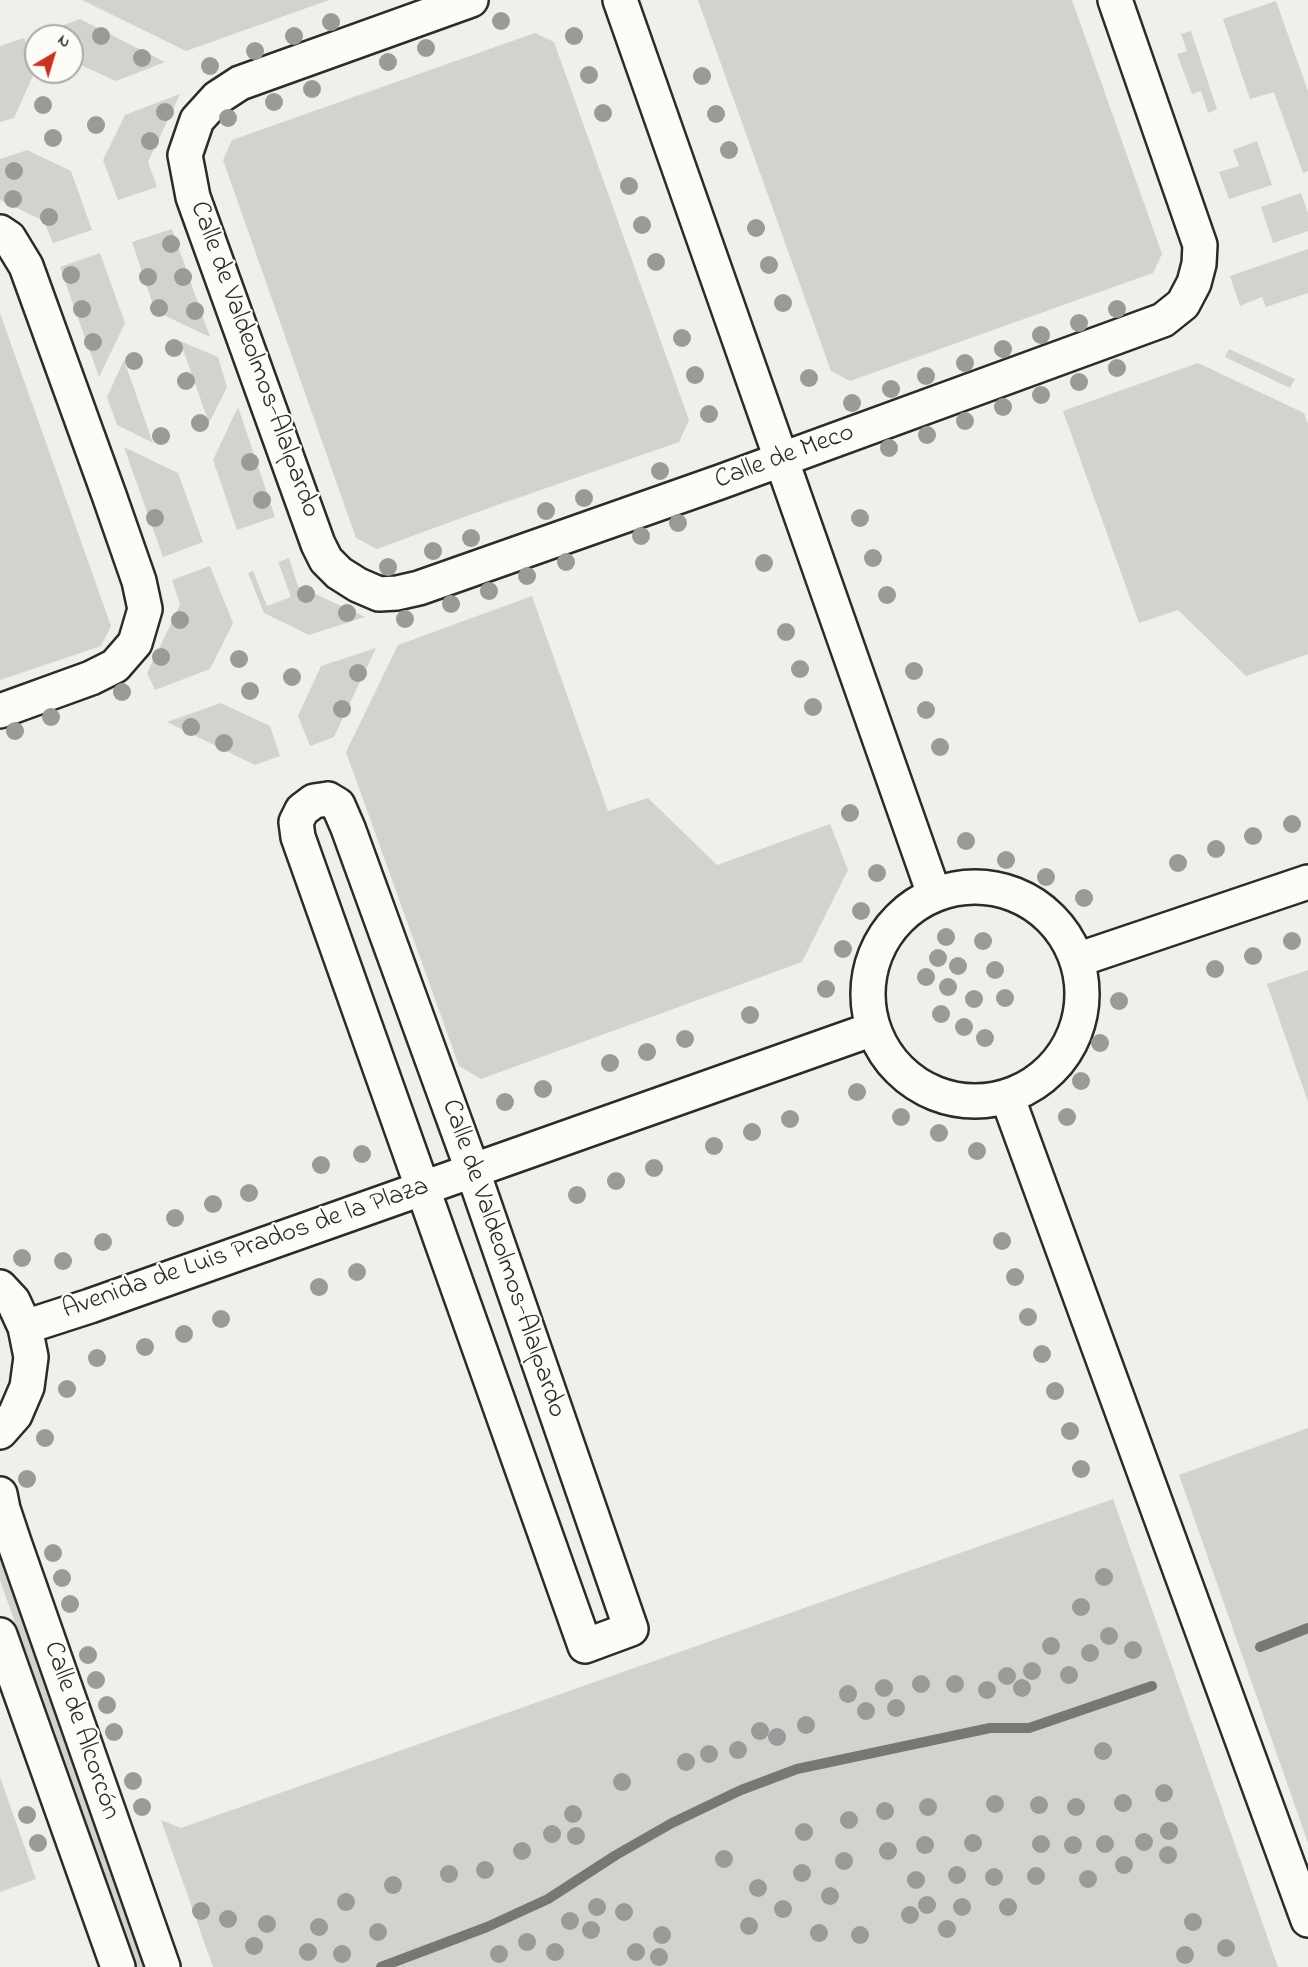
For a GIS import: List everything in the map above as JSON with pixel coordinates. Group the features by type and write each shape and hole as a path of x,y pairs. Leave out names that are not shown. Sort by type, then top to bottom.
{"street":[{"name":"Calle de Valdeolmos-Alalpardo","path":"358,585 339,573 326,560 318,544 193,197 185,155 197,120 217,98 240,83 471,0"},
{"path":"620,0 934,894"},
{"name":"Calle de Meco","path":"358,585 379,594 419,588 781,460 1163,320 1183,304 1194,283 1199,264 1200,245 1115,0"},
{"path":"0,232 9,238 26,266 139,581 145,609 135,643 115,666 91,678 0,711"},
{"name":"Calle de Valdeolmos-Alalpardo","path":"328,799 338,805 472,1170 631,1629 585,1646 298,837 296,822 302,810 314,801 328,799"},
{"path":"1077,960 1308,882"},
{"path":"977,886 1019,897 1038,908 1054,923 1067,940 1077,960 1081,984 1081,1008 1075,1032 1064,1053 1048,1072 1029,1086 1007,1096 974,1101 942,1096 912,1081 889,1058 873,1029 868,1002 869,975 877,949 891,926 910,908 934,894 956,888 977,886"},
{"name":"Avenida de Luis Prados de la Plaza","path":"25,1327 873,1029"},
{"path":"1007,1096 1308,1920"},
{"path":"0,1287 13,1301 25,1327 31,1357 27,1387 15,1415 0,1432"},
{"name":"Calle de Alcorcón","path":"0,1494 14,1542 163,1967"},
{"name":"Calle de Alcorcón","path":"0,1635 118,1967"}],"shaded area":[{"path":"82,0 329,0 186,51"},
{"path":"698,0 1072,0 1162,254 1153,273 850,381 831,371"},
{"path":"1276,1 1308,91 1308,171 1303,173 1274,92 1250,99 1223,19"},
{"path":"80,19 165,62 116,81 84,66 84,24 67,24"},
{"path":"1191,31 1217,109 1208,113 1201,91 1192,94 1177,54 1187,51 1181,34"},
{"path":"535,33 554,42 689,420 679,442 377,549 356,538 223,160 232,140"},
{"path":"24,38 24,84 29,84 14,118 0,122 0,46"},
{"path":"180,94 148,162 157,187 118,200 103,160 125,115"},
{"path":"1257,141 1272,185 1229,199 1219,172 1239,166 1233,150"},
{"path":"27,150 71,171 92,230 53,243 44,221 0,200 0,159"},
{"path":"1301,193 1308,213 1308,231 1273,243 1261,207"},
{"path":"172,229 210,337 155,311 132,242"},
{"path":"1308,249 1308,293 1266,307 1262,297 1240,306 1230,276"},
{"path":"100,253 125,323 99,377 60,267"},
{"path":"0,313 111,626 101,646 0,680"},
{"path":"180,341 218,357 227,387 209,423"},
{"path":"1229,349 1295,379 1290,388 1225,357"},
{"path":"124,360 153,443 117,425 107,397"},
{"path":"1198,363 1304,413 1308,424 1308,654 1246,676 1178,610 1139,623 1063,411"},
{"path":"238,407 275,517 237,530 213,460"},
{"path":"124,447 178,473 203,542 163,557"},
{"path":"289,558 298,586 365,617 309,635 264,613 248,573 253,571 267,606 291,597 278,562"},
{"path":"210,566 233,623 210,669 155,690 147,673 180,605 172,580"},
{"path":"532,596 608,811 648,798 717,865 830,824 848,870 802,962 481,1079 459,1066 346,752 398,645"},
{"path":"376,648 334,737 310,746 298,716 321,666"},
{"path":"221,703 270,726 280,756 255,765 167,722"},
{"path":"1308,970 1308,1102 1267,984"},
{"path":"1308,1428 1308,1843 1179,1475"},
{"path":"1113,1499 1278,1967 213,1967 161,1820 181,1828"},
{"path":"0,1559 143,1967 136,1967 0,1580"},
{"path":"0,1777 36,1879 0,1892"}],"waterway":[{"path":"1260,1647 1308,1628"},
{"path":"381,1967 487,1927 548,1899 616,1855 672,1823 741,1790 797,1769 990,1728 1029,1728 1152,1686"}]}
